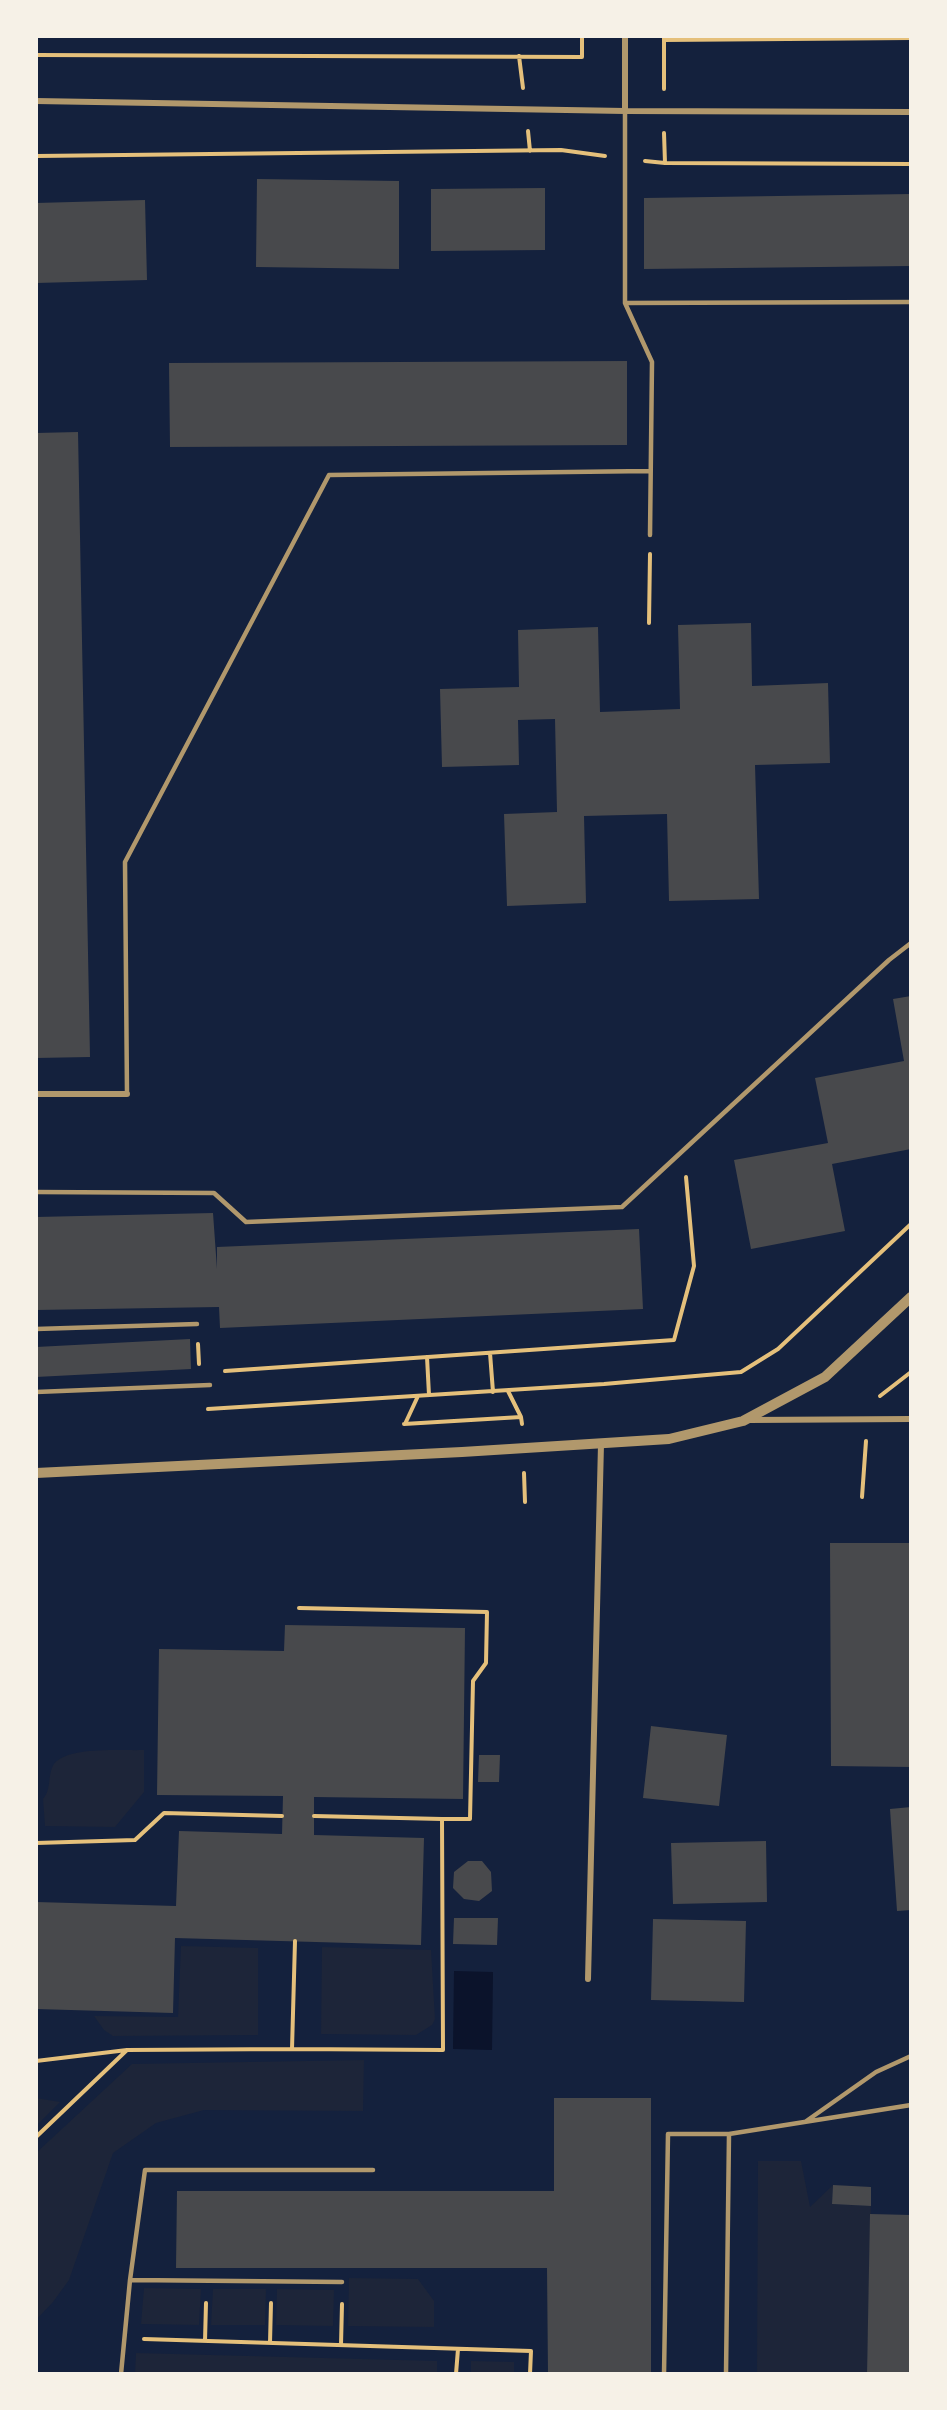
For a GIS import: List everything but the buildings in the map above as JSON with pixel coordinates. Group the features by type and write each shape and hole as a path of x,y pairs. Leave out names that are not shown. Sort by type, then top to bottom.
{"street":[{"path":"625,36 625,111"},
{"path":"36,101 625,111 911,112"},
{"path":"36,1094 126,1094"},
{"path":"743,1420 825,1377 911,1297"},
{"path":"36,1473 601,1444 669,1438 743,1420 911,1419"},
{"path":"588,1979 601,1444"}],"lane":[{"path":"625,111 625,303 652,362 650,535"},
{"path":"625,303 911,302"},
{"path":"126,1094 125,862 329,475 650,471"},
{"path":"36,1192 214,1193 246,1222 622,1207 911,943"},
{"path":"36,1329 197,1324"},
{"path":"36,1392 210,1385"},
{"path":"803,2124 876,2072 911,2056"},
{"path":"664,2374 668,2134 729,2134 803,2124 911,2104"},
{"path":"726,2374 729,2134"},
{"path":"121,2374 130,2280 145,2170 373,2170"},
{"path":"130,2280 342,2282"}],"path":[{"path":"36,55 582,57 582,36"},
{"path":"664,40 911,38"},
{"path":"36,156 561,150 665,163 911,164"},
{"path":"649,623 650,535"},
{"path":"234,1370 674,1340 694,1266 684,1150"},
{"path":"204,1410 508,1391 741,1371 778,1349 911,1224"},
{"path":"490,1353 493,1392"},
{"path":"427,1357 429,1395"},
{"path":"508,1391 521,1417"},
{"path":"404,1424 418,1396"},
{"path":"299,1608 487,1612 486,1663 473,1681 470,1819 314,1816"},
{"path":"36,1843 135,1840 164,1813 282,1816"},
{"path":"36,2061 128,2050 443,2050 442,1819"},
{"path":"292,2049 295,1941"},
{"path":"36,2137 128,2050"},
{"path":"205,2341 207,2281"},
{"path":"270,2343 271,2282"},
{"path":"341,2345 342,2282"},
{"path":"124,2338 531,2351 530,2374"},
{"path":"456,2374 458,2349"}],"shaded area":[{"path":"144,1750 144,1792 115,1827 45,1826 43,1799 48,1791 52,1768 61,1758 83,1752"},
{"path":"181,1946 258,1948 258,2035 113,2036 104,2030 94,2016 178,2017"},
{"path":"322,1947 431,1950 435,2019 432,2025 416,2035 321,2034"},
{"path":"454,1971 493,1972 492,2050 453,2049"},
{"path":"364,2060 363,2111 204,2110 156,2123 113,2153 69,2280 36,2320 36,2153 132,2064"},
{"path":"36,2098 60,2102 36,2126"},
{"path":"758,2161 801,2161 810,2207 833,2185 832,2204 871,2206 867,2374 757,2374"},
{"path":"349,2278 418,2279 434,2301 434,2327 348,2326"},
{"path":"144,2288 201,2289 199,2325 141,2324"},
{"path":"213,2289 266,2289 265,2325 211,2325"},
{"path":"277,2289 334,2290 333,2326 276,2325"},
{"path":"136,2353 437,2361 437,2374 135,2374"},
{"path":"471,2361 514,2362 514,2374 471,2374"}]}
